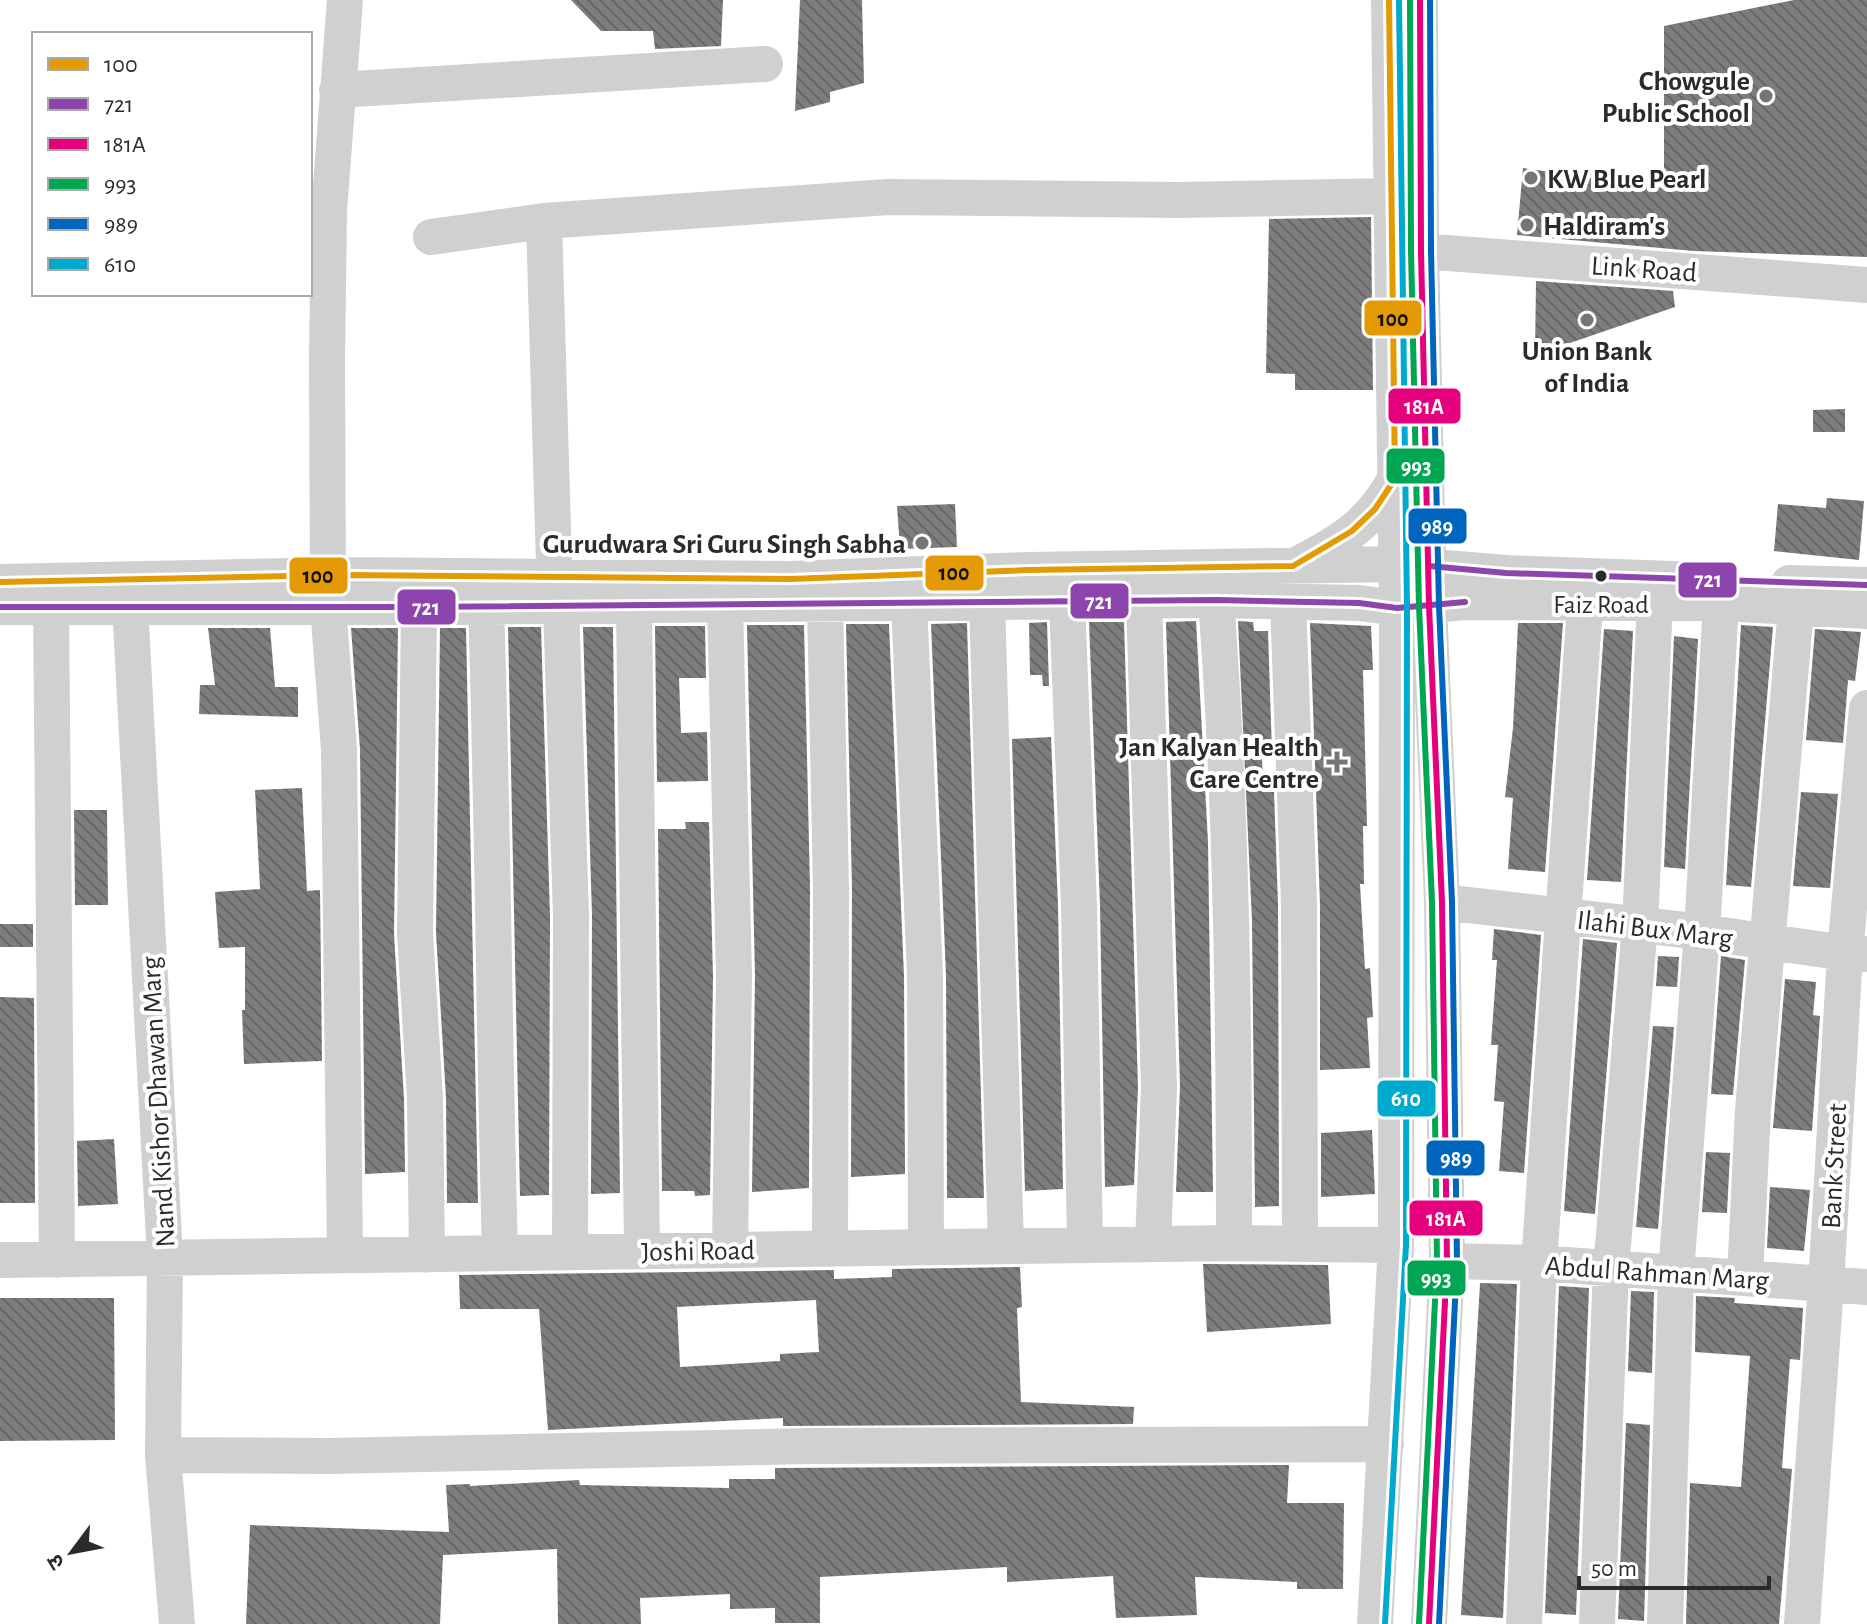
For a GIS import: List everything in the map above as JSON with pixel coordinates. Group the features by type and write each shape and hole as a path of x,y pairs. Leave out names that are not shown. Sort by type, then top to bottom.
{"street":[{"path":"345,0 329,212 328,590 339,749 345,1254"},
{"path":"1389,0 1395,479 1413,565"},
{"path":"1375,1624 1396,1245 1421,251 1420,0"},
{"path":"337,90 765,64"},
{"path":"431,237 544,221 888,197 1178,200 1392,196"},
{"path":"544,221 571,916 570,1252"},
{"name":"Link Road","path":"1421,251 1867,285"},
{"path":"1293,566 1328,549 1361,526 1383,502 1395,479"},
{"path":"328,590 419,607 486,605 557,596 790,579 1028,570 1413,565 1506,573 1867,585"},
{"path":"0,582 130,594 328,590 557,596 634,604 1216,600 1413,607 1465,602 1721,603 1867,611"},
{"path":"0,607 51,607 130,594"},
{"name":"Nand Kishor Dhawan Marg","path":"130,594 165,1258 163,1455 177,1624"},
{"path":"1216,600 1224,700 1235,1060 1234,1243"},
{"path":"987,601 1006,1246"},
{"path":"1144,601 1159,1087 1153,1244"},
{"path":"909,602 925,976 926,1247"},
{"path":"1067,602 1079,905 1085,1244"},
{"path":"1288,602 1299,904 1300,1243"},
{"path":"1597,1624 1611,1269 1640,925 1655,603"},
{"path":"1665,1624 1676,1273 1702,932 1721,603"},
{"path":"634,604 642,1251"},
{"path":"725,604 734,976 730,1250"},
{"path":"825,604 831,873 830,1249"},
{"path":"1524,1624 1539,1263 1585,604"},
{"path":"486,605 493,803 493,974 500,1253"},
{"path":"51,607 57,1260"},
{"path":"419,607 415,934 425,1098 427,1255"},
{"path":"1413,607 1442,902 1447,1261 1429,1624"},
{"path":"1745,1277 1753,1110 1796,607"},
{"name":"Bank Street","path":"1802,1624 1826,1285 1856,954 1867,708"},
{"name":"Ilahi Bux Marg","path":"1442,902 1702,932 1856,954"},
{"name":"Joshi Road","path":"0,1260 1085,1244 1396,1245"},
{"name":"Abdul Rahman Marg","path":"1447,1261 1539,1263 1867,1287"},
{"path":"163,1455 329,1456 810,1446 1386,1444"}],"building":[{"path":"571,0 723,0 721,46 655,49 653,31 601,31"},
{"path":"800,0 862,0 864,83 830,92 830,102 795,111"},
{"name":"Chowgule Public School","path":"1794,0 1867,0 1867,257 1694,251 1517,235 1523,168 1664,188 1664,26"},
{"path":"1371,217 1373,390 1295,390 1295,374 1266,373 1269,219"},
{"name":"Union Bank of India","path":"1536,281 1673,291 1675,307 1535,355"},
{"path":"1845,409 1845,432 1813,432 1813,410"},
{"path":"1827,498 1864,501 1859,560 1774,551 1778,504 1826,508"},
{"path":"955,504 957,547 900,549 897,506"},
{"path":"1196,621 1208,842 1213,1192 1176,1192 1180,1086 1166,622"},
{"path":"1238,621 1253,622 1254,631 1268,631 1272,753 1262,754 1263,792 1274,792 1278,904 1279,1206 1255,1207 1252,921"},
{"path":"1047,622 1049,686 1043,686 1042,675 1030,675 1029,623"},
{"path":"1089,622 1124,622 1138,1087 1134,1185 1105,1187 1100,905"},
{"path":"967,623 984,1198 947,1198 946,975 931,624"},
{"path":"1310,623 1371,626 1373,670 1363,670 1367,826 1363,826 1364,884 1360,884 1365,969 1370,968 1373,1017 1367,1018 1370,1068 1320,1070 1320,904"},
{"path":"1518,623 1563,623 1545,872 1508,869 1513,798 1505,797 1513,728"},
{"path":"846,624 889,624 904,976 905,1174 851,1177 852,888"},
{"path":"747,625 804,625 810,888 809,1188 752,1192 755,976"},
{"path":"1741,625 1773,627 1751,887 1726,885"},
{"path":"655,626 705,626 706,678 679,678 681,733 707,732 708,781 657,782"},
{"path":"508,627 541,627 550,916 549,1195 520,1196"},
{"path":"583,627 613,627 620,1193 591,1194 592,915"},
{"path":"208,628 270,628 275,687 298,687 298,717 199,714 200,685 215,685"},
{"path":"351,628 398,628 394,934 405,1172 365,1174 360,749"},
{"path":"440,628 466,628 478,1203 447,1203 446,1098 436,933"},
{"path":"1604,629 1633,631 1621,882 1587,880"},
{"path":"1815,629 1861,632 1855,681 1848,680 1843,743 1806,740"},
{"path":"1674,636 1698,639 1685,869 1664,867"},
{"path":"1051,737 1058,906 1063,1189 1025,1191 1012,739"},
{"path":"302,788 307,891 320,890 322,1061 244,1064 242,1010 245,1010 245,947 219,948 215,892 260,889 255,790"},
{"path":"1801,792 1838,794 1830,888 1793,886"},
{"path":"74,810 107,810 108,905 75,905"},
{"path":"685,822 709,822 713,976 710,1195 695,1196 694,1191 662,1191 658,829 686,829"},
{"path":"0,924 33,924 33,947 0,947"},
{"path":"1494,929 1541,935 1524,1173 1499,1171 1504,1102 1494,1101 1498,1045 1491,1045 1497,960 1492,960"},
{"path":"1583,939 1617,943 1595,1214 1564,1211"},
{"path":"1658,956 1679,957 1677,987 1656,986"},
{"path":"1721,956 1745,960 1733,1095 1711,1094"},
{"path":"1785,979 1816,982 1813,1015 1820,1016 1812,1131 1773,1128"},
{"path":"0,997 34,998 35,1203 0,1203"},
{"path":"1653,1026 1674,1027 1658,1229 1636,1227"},
{"path":"1372,1130 1375,1194 1321,1197 1321,1133"},
{"path":"114,1139 118,1204 78,1206 77,1141"},
{"path":"1706,1152 1730,1153 1727,1213 1702,1212"},
{"path":"1770,1187 1810,1190 1804,1251 1767,1248"},
{"path":"1203,1264 1328,1265 1331,1324 1207,1332"},
{"path":"1020,1267 1022,1307 1017,1308 1021,1402 1134,1407 1133,1424 783,1426 783,1418 548,1430 539,1309 460,1309 459,1275 834,1270 834,1279 892,1277 892,1269","holes":["816,1300 819,1352 780,1354 780,1361 680,1367 677,1307"]},
{"path":"1480,1283 1517,1284 1503,1618 1461,1615"},
{"path":"1559,1286 1589,1288 1576,1615 1545,1613"},
{"path":"1631,1291 1654,1292 1652,1373 1628,1371"},
{"path":"1696,1296 1735,1298 1734,1303 1803,1308 1800,1360 1790,1359 1782,1468 1792,1469 1779,1624 1686,1624 1690,1483 1741,1487 1750,1356 1695,1352"},
{"path":"0,1298 114,1298 115,1440 0,1441"},
{"path":"1626,1423 1650,1425 1644,1621 1618,1619"},
{"path":"1289,1465 1287,1503 1344,1503 1343,1589 1297,1589 1297,1582 1195,1577 1197,1615 1116,1618 1113,1576 1007,1582 1007,1567 820,1577 820,1623 775,1623 775,1608 730,1609 730,1594 640,1598 641,1624 558,1624 557,1549 443,1555 440,1624 246,1624 250,1525 449,1532 446,1485 579,1480 580,1485 729,1488 729,1479 775,1479 775,1468"}],"transit line":[{"name":"100","path":"0,582 344,575 790,579 1028,570 1293,566 1352,531 1375,509 1395,479 1389,0"},
{"name":"610","path":"1385,1624 1406,1245 1407,608 1399,0"},
{"name":"993","path":"1410,0 1411,251 1419,606 1432,902 1437,1261 1419,1624"},
{"name":"181A","path":"1420,0 1421,251 1429,606 1442,902 1447,1261 1429,1624"},
{"name":"989","path":"1430,0 1431,251 1439,606 1452,902 1457,1261 1439,1624"},
{"name":"721","path":"1429,566 1506,573 1867,585"},
{"name":"721","path":"0,607 419,607 1216,600 1359,603 1397,608 1465,602"}],"place":[{"name":"Chowgule Public School","path":"1766,96"},
{"name":"KW Blue Pearl","path":"1531,178"},
{"name":"Haldiram's","path":"1527,225"},
{"name":"Union Bank of India","path":"1587,320"},
{"name":"Gurudwara Sri Guru Singh Sabha","path":"922,543"},
{"name":"Faiz Road","path":"1601,576"},
{"name":"Jan Kalyan Health Care Centre","path":"1337,762"}]}
